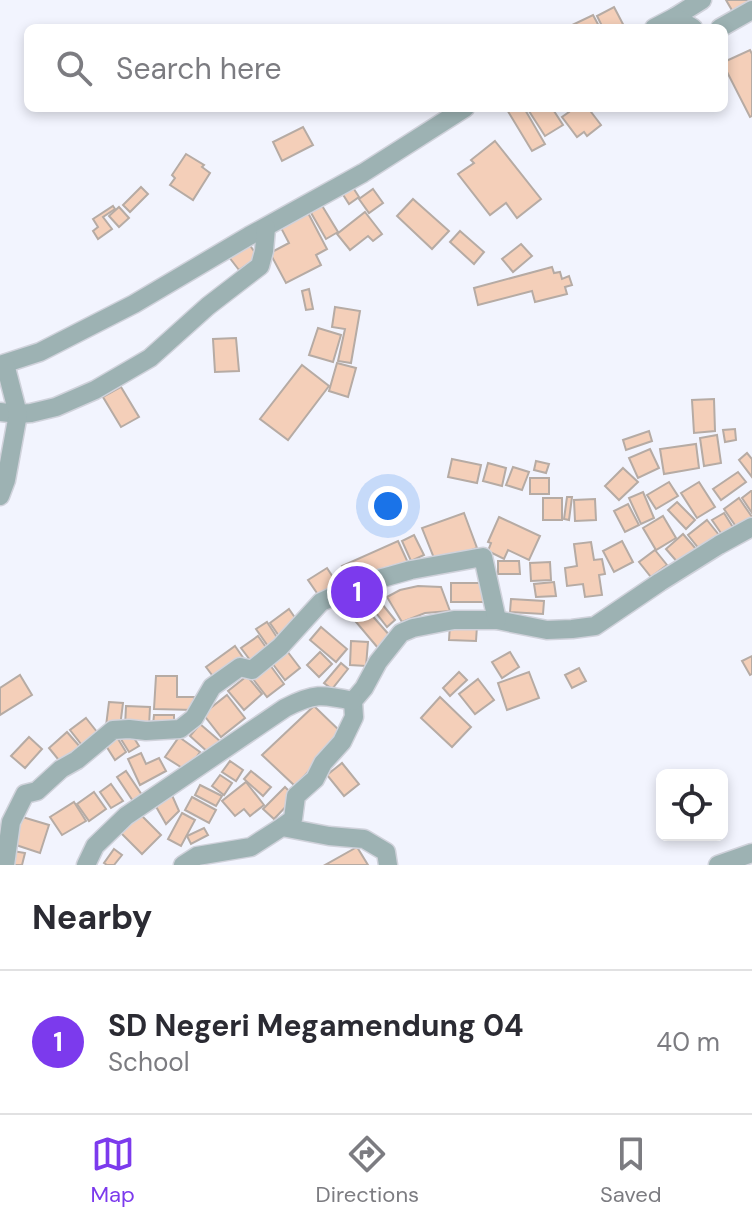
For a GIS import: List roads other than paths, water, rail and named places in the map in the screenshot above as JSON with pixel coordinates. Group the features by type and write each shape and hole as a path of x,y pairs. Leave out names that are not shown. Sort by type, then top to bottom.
{"street":[{"path":"662,24 702,0"},
{"path":"727,24 752,10"},
{"path":"675,17 686,24"},
{"path":"0,496 6,480 9,413 3,365 40,352 134,304 363,173 459,112"},
{"path":"9,413 43,410 69,402 150,358 208,306 260,266 266,228"},
{"path":"183,865 197,856 251,847 293,819 296,796 315,779 323,763 342,742 354,717 353,701 401,633 423,625 454,620 497,620 547,630 595,626 660,582 752,527"},
{"path":"5,865 11,822 25,794 37,791 113,730 180,729 194,718 212,687 240,667 252,670 280,647 321,602 361,584 411,570 483,557 497,620"},
{"path":"86,865 95,846 126,816 285,708 308,696 330,696 353,701"},
{"path":"282,827 364,839 386,852 388,865"},
{"path":"718,865 752,853"}],"place":[{"name":"SD Negeri Megamendung 04","path":"357,592"}]}
